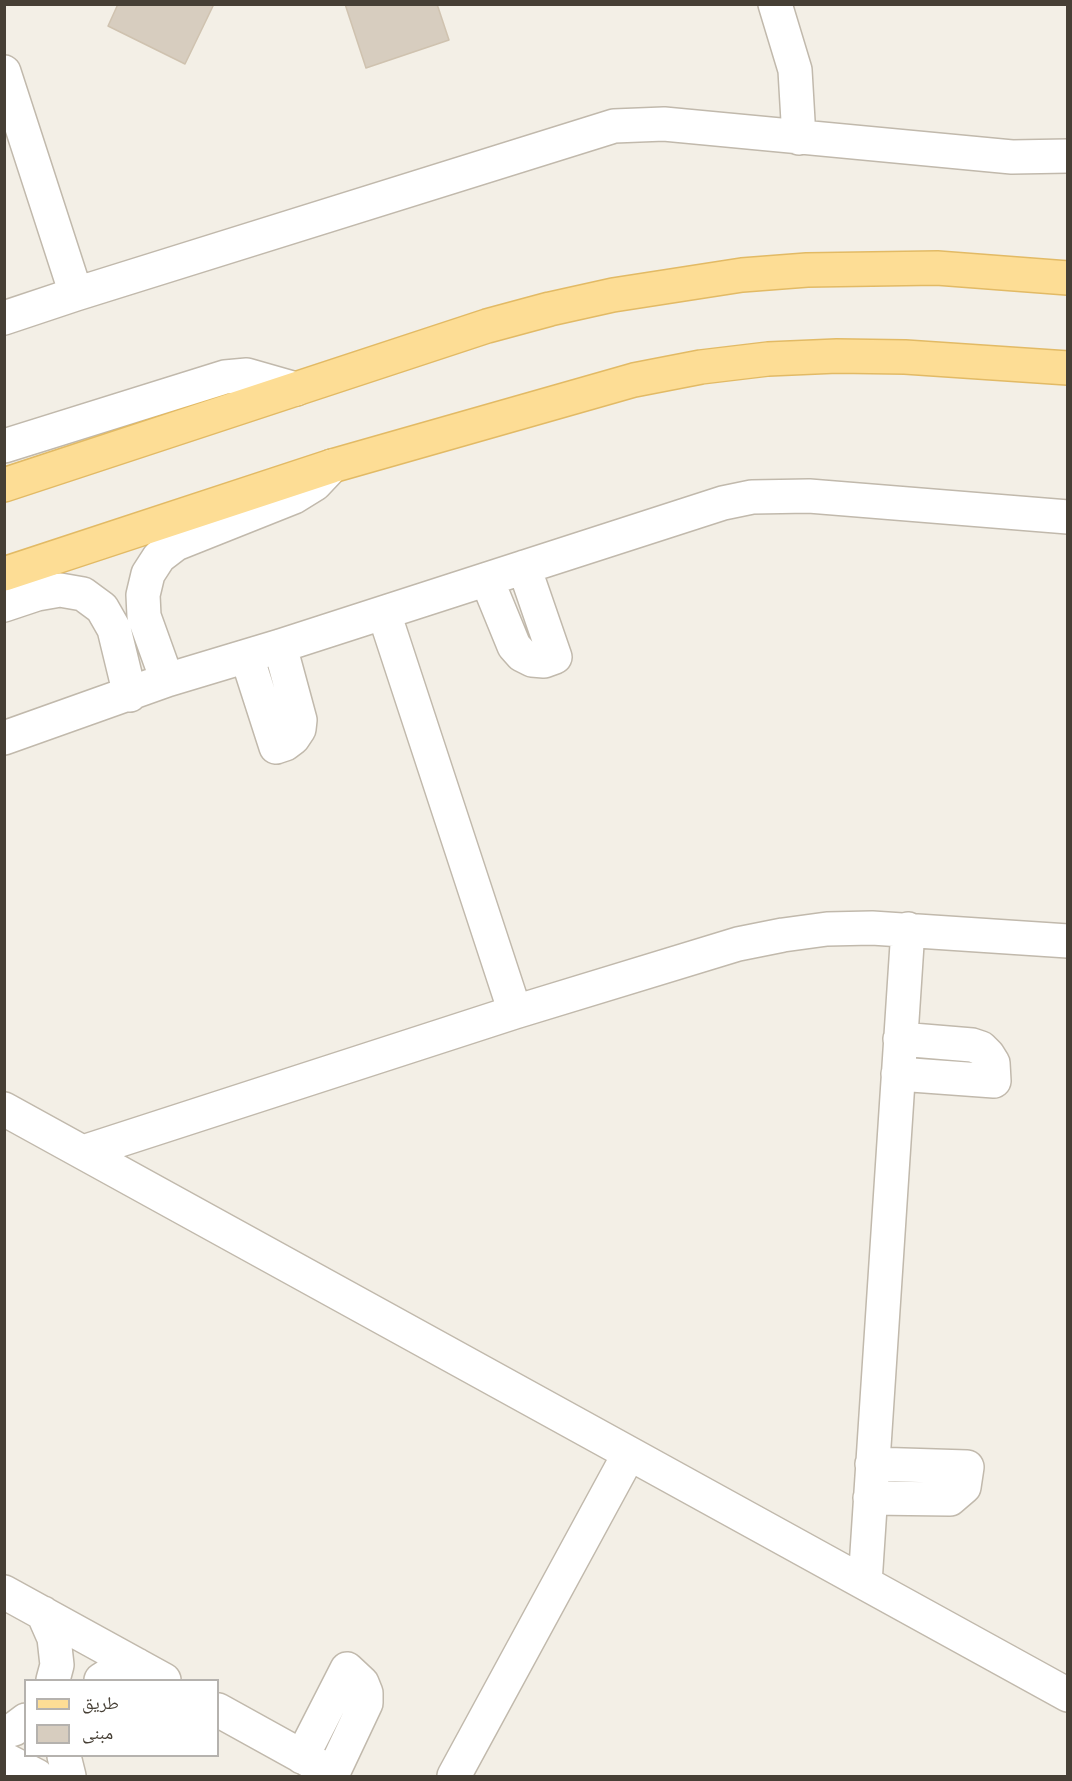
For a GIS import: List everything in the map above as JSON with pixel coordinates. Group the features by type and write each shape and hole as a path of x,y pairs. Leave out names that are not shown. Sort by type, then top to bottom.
{"main road":[{"path":"4,485 487,326 613,295 742,275 807,270 937,268 1068,278"},
{"path":"4,574 332,465 634,380 701,367 768,359 837,356 904,357 1068,368"}],"street":[{"path":"775,4 795,70 800,138"},
{"path":"4,72 76,294"},
{"path":"4,318 614,126 664,124 1012,157 1068,156"},
{"path":"4,446 225,377 247,375 296,389"},
{"path":"167,680 144,616 142,595 148,574 159,557 176,544 294,497 315,484 332,465"},
{"path":"4,738 167,680 247,657 723,503 752,497 809,496 1068,517"},
{"path":"487,580 514,646 522,655 532,660 544,661 555,657 524,567"},
{"path":"4,604 60,590 83,594 102,608 114,629 130,695"},
{"path":"384,613 515,1012"},
{"path":"247,657 276,747 293,738 300,720 280,646"},
{"path":"83,1152 515,1012 738,944 827,929 908,929 1068,941"},
{"path":"865,1583 908,929"},
{"path":"898,1074 994,1081 993,1063 981,1048 972,1045 900,1039"},
{"path":"4,1109 1068,1695"},
{"path":"454,1776 629,1454"},
{"path":"870,1498 950,1499 964,1486 967,1467 872,1464"},
{"path":"4,1592 150,1673"},
{"path":"43,1613 54,1638 57,1665 53,1679"},
{"path":"219,1711 302,1757 336,1775 366,1703 366,1693 362,1683 347,1669 302,1757"},
{"path":"102,1679 112,1673 150,1673"},
{"path":"4,1732 14,1729 24,1722"},
{"path":"64,1757 69,1776"},
{"path":"4,1759 37,1776"}],"building":[{"path":"118,4 214,4 185,64 108,26"},
{"path":"345,4 437,4 449,40 366,68"}]}
